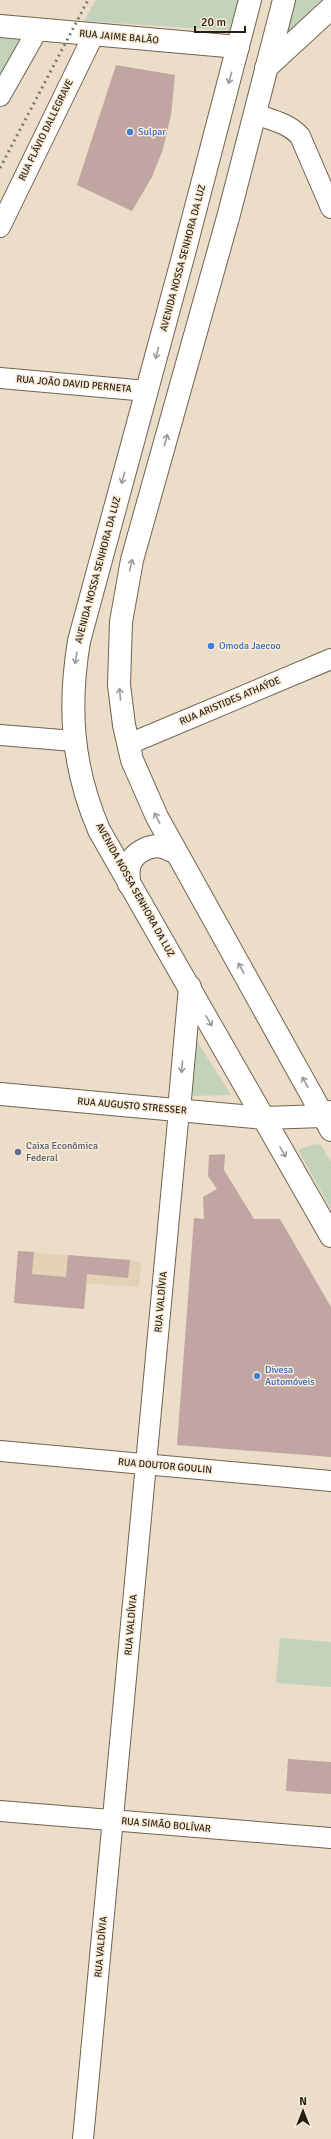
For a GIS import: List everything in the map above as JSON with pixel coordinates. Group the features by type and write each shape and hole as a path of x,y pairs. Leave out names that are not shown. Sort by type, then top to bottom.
{"main road":[{"name":"AVENIDA NOSSA SENHORA DA LUZ","path":"250,0 200,194 79,641 73,688 74,741 82,783 89,806 99,830 331,1236"},
{"path":"284,0 229,214 143,519 125,592 119,653 119,685 129,744 142,787 175,852 328,1119"},
{"path":"266,68 331,8"},
{"name":"RUA JAIME BALÃO","path":"0,26 238,47"},
{"path":"200,194 202,209 205,215 210,219 224,218 229,214"},
{"path":"129,884 129,868 133,858 140,852 150,847 163,847 175,852"},
{"path":"178,1110 190,987"},
{"name":"RUA AUGUSTO STRESSER","path":"0,1094 264,1118 328,1119"}],"street":[{"path":"0,96 38,29"},
{"name":"RUA FLÁVIO DALLEGRAVE","path":"0,227 94,34"},
{"path":"255,114 283,124 293,129 300,136 331,208"},
{"name":"RUA JOÃO DAVID PERNETA","path":"0,378 147,390"},
{"name":"RUA ARISTIDES ATHAÝDE","path":"129,744 331,659"},
{"path":"0,735 74,741"},
{"name":"RUA VALDÍVIA","path":"83,2139 178,1110"},
{"name":"RUA DOUTOR GOULIN","path":"0,1451 331,1481"},
{"name":"RUA SIMÃO BOLÍVAR","path":"0,1811 331,1838"}],"shaded area":[{"path":"18,1251 141,1262 139,1287 87,1283 84,1309 14,1303"}],"green space":[{"path":"96,0 242,0 235,31 84,21"},
{"path":"295,0 321,0 287,33"},
{"path":"0,37 26,39 0,83"},
{"path":"193,1035 231,1095 189,1096"},
{"path":"315,1144 321,1145 331,1162 331,1209 298,1150"},
{"path":"280,1638 331,1642 331,1687 276,1683"}],"building":[{"name":"Sulpar","path":"116,65 175,75 171,115 163,149 152,177 132,211 77,185"},
{"name":"Divesa Automóveis","path":"225,1154 224,1170 254,1219 280,1219 331,1307 331,1457 177,1445 194,1218 204,1219 203,1197 217,1189 208,1176 209,1155"},
{"path":"18,1251 34,1252 32,1274 66,1277 68,1255 130,1260 128,1278 87,1274 84,1309 14,1303"},
{"path":"288,1759 331,1762 331,1794 286,1791"}],"railway":[{"path":"0,168 88,0"}],"place":[{"name":"Sulpar","path":"130,132"},
{"name":"Omoda Jaecoo","path":"211,646"},
{"name":"Caixa Econômica Federal","path":"18,1152"},
{"name":"Divesa Automóveis","path":"257,1376"}]}
